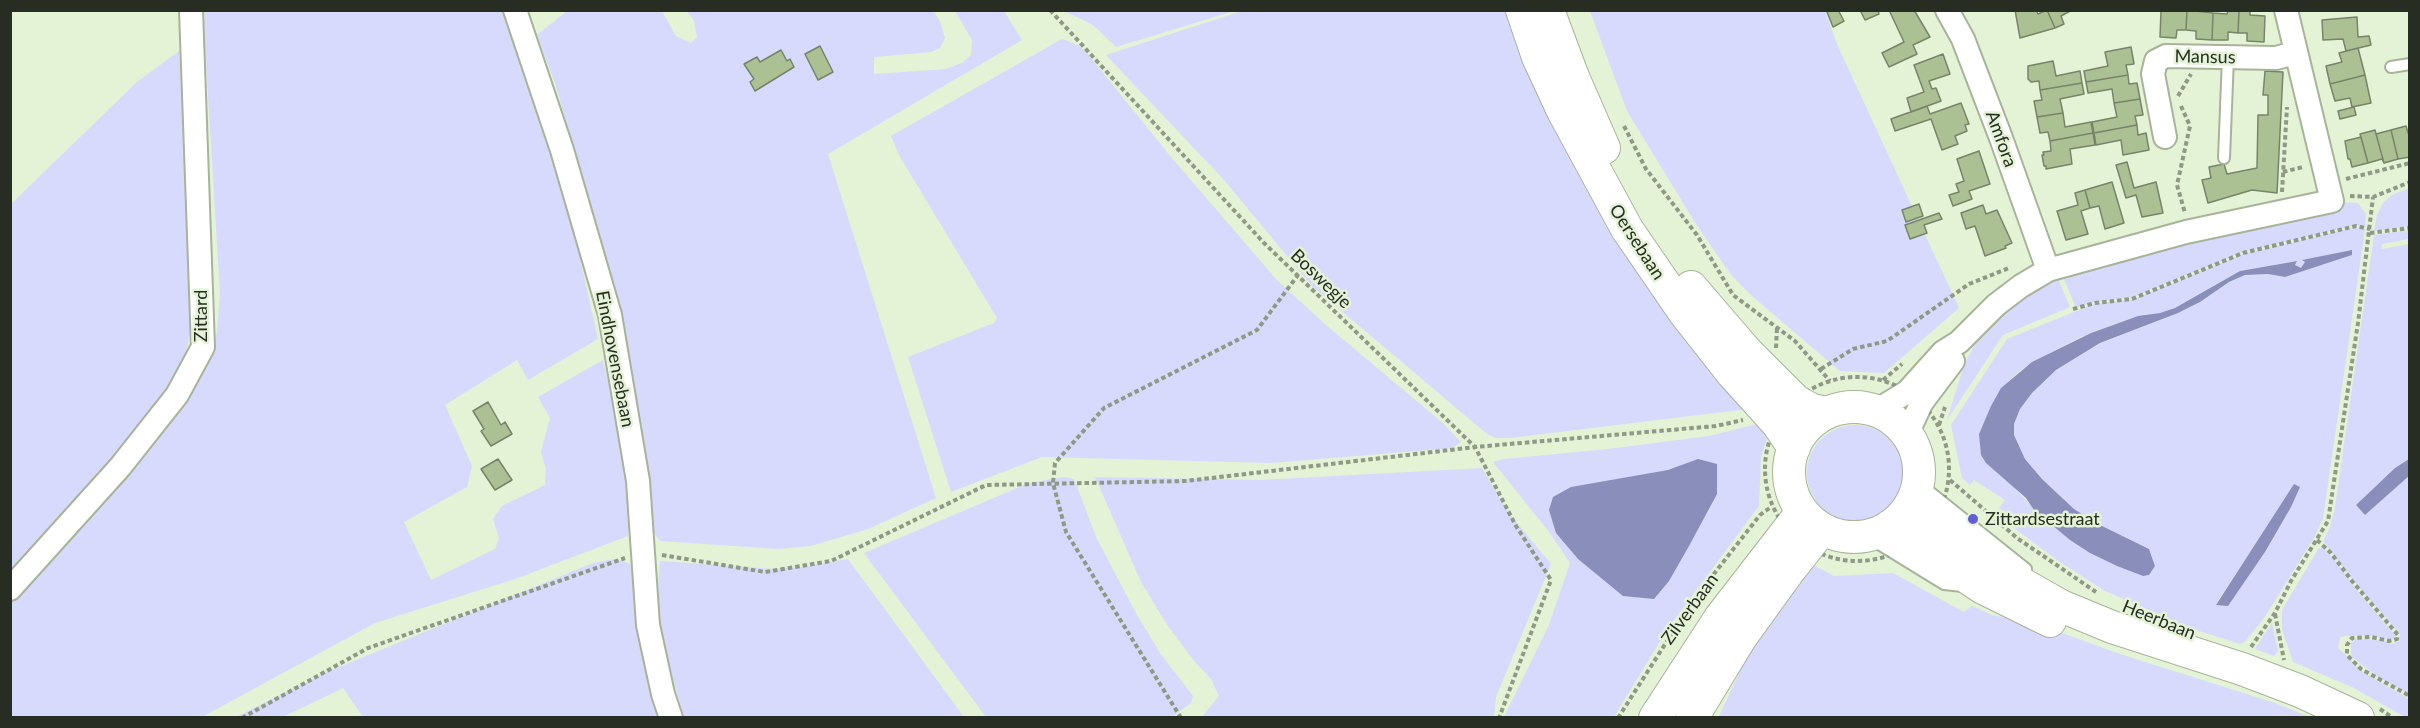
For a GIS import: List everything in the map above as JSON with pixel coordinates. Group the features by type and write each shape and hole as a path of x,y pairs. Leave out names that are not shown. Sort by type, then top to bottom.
{"main road":[{"name":"Oersebaan","path":"1522,10 1558,103 1627,229 1709,345 1780,432"},
{"name":"Oersebaan","path":"1548,10 1573,77 1604,148 1672,262 1708,309 1767,372 1796,400 1812,410 1827,413"},
{"path":"1848,408 1876,411 1895,422 1907,434 1916,454 1919,466 1916,490 1905,513 1878,531 1849,537 1812,520 1793,494 1790,463 1780,432 1806,429 1827,413 1848,408"},
{"name":"Heerbaan","path":"1916,490 1933,520 1963,545 2061,606 2112,627 2364,711"},
{"path":"1692,717 1741,637 1788,572 1812,520"},
{"name":"Zilverbaan","path":"1655,717 1720,618 1812,520"},
{"name":"Heerbaan","path":"1878,531 2013,605 2071,629 2252,687 2319,717"}],"street":[{"name":"Zittard","path":"10,589 120,467 177,395 203,347 191,10"},
{"name":"Eindhovensebaan","path":"515,10 562,150 610,315 638,481 648,625 663,694 671,717"},
{"name":"Amfora","path":"1947,10 1963,39 1978,76 2048,270"},
{"path":"1876,411 1907,392 1943,352 1959,342 1996,305 2021,286 2048,270 2329,192 2286,10"},
{"name":"Mansus","path":"2165,137 2153,74 2156,61 2166,56 2276,58 2295,53"},
{"path":"1907,434 1922,402 1953,361 1959,342"}],"lane":[{"path":"2224,158 2228,57"},
{"path":"2391,67 2409,64"}],"path":[{"name":"Boswegje","path":"1050,10 1264,243 1475,447 1516,526 1551,580 1499,717"},
{"path":"2282,199 2287,103"},
{"path":"1622,122 1646,169 1697,235 1734,296 1795,341 1830,381 1848,377 1883,381"},
{"path":"2329,192 2409,163"},
{"path":"2329,192 2348,196 2373,197 2409,182"},
{"path":"2247,652 2275,613 2291,581 2328,521 2373,197"},
{"path":"2073,309 2095,303 2132,299 2243,253 2356,226 2370,231 2409,228"},
{"path":"1821,369 1853,349 1887,341 1969,284 2015,266"},
{"path":"1181,717 1066,532 1053,483 1055,463 1104,408 1257,330 1298,275"},
{"path":"242,717 368,648 643,552 765,572 831,561 986,484 1186,481 1475,447 1716,426 1746,420"},
{"name":"Heerbaan","path":"1949,480 2017,538 2100,594"},
{"name":"Zilverbaan","path":"1618,717 1692,602 1760,515 1771,507"},
{"path":"2317,540 2331,553 2398,635 2397,639 2389,641 2371,637 2352,638 2347,645 2347,655 2361,669 2409,696"},
{"path":"2275,613 2285,665 2275,662"},
{"path":"2364,711 2393,717"}],"shaded area":[{"path":"205,11 510,11 550,123 598,339 528,380 517,360 445,405 472,466 467,487 404,522 431,580 495,549 499,538 493,519 502,506 545,485 546,469 541,452 550,418 538,397 603,360 624,469 629,506 628,536 515,579 375,623 202,717 11,718 11,603 165,423 192,388 209,360 217,332 220,294 204,28"},
{"path":"567,11 662,11 676,36 691,43 697,37 694,21 687,11 933,11 940,21 945,38 940,48 931,52 874,57 874,74 946,69 962,63 971,55 972,40 955,11 1004,11 1022,40 828,154 936,498 868,529 811,546 779,549 660,541 653,531 632,408 579,167 556,86 537,35"},
{"path":"1064,11 1234,11 1116,47 1093,25"},
{"path":"1242,11 1510,11 1537,92 1590,193 1748,409 1510,438 1496,438 1487,434 1312,286 1224,180 1106,55"},
{"path":"1590,11 1825,11 1837,44 1959,308 1884,373 1840,371 1752,296 1732,276 1696,224 1627,111"},
{"path":"1062,39 1078,45 1087,53 1171,157 1277,280 1326,325 1444,424 1461,442 1452,448 1271,463 1042,457 951,492 908,357 994,323 997,318 899,155 891,136"},
{"path":"179,51 192,222 193,316 185,358 168,389 142,423 11,575 11,204 137,82"},
{"path":"2409,188 2409,226 2374,231 2377,215 2383,203 2392,195"},
{"path":"2338,202 2358,203 2366,214 2365,227 2356,225 2242,252 2133,297 2093,302 2076,308 2063,277"},
{"path":"2356,227 2365,229 2323,518 2315,536 2266,615 2246,641 2240,644 2193,629 2105,591 2057,560 2010,525 2014,520 1999,508 2005,500 1974,480 1970,485 1962,478 1951,425 2007,339 2094,304 2134,299 2243,254","holes":["2352,250 2352,255 2285,277 2268,274 2246,275 2229,282 2200,302 2178,313 2101,343 2056,370 2032,393 2020,409 2014,424 2014,435 2025,459 2042,479 2074,509 2100,525 2149,549 2155,566 2149,575 2143,576 2132,572 2090,553 2049,523 2017,491 1979,434 2001,388 2023,368 2061,347 2092,332 2138,316 2175,308 2240,271 2296,261 2295,265 2301,269 2305,262 2303,260","2294,485 2291,507 2265,552 2228,605 2216,604"]},
{"path":"2409,230 2409,239 2382,244 2382,249 2409,244 2409,459 2395,468 2356,505 2365,515 2409,476 2409,694 2378,677 2351,656 2351,643 2356,639 2383,640 2391,644 2399,641 2400,634 2357,585 2323,541 2335,508 2374,235"},
{"path":"2352,250 2352,255 2285,277 2268,274 2245,275 2229,282 2200,302 2178,313 2100,343 2056,370 2032,393 2020,409 2014,424 2014,435 2025,459 2042,479 2074,509 2100,525 2149,549 2155,566 2149,575 2143,576 2117,566 2070,540 2034,510 2026,498 1986,463 1981,455 1979,434 1991,406 2001,388 2032,362 2091,333 2138,316 2175,308 2240,271 2297,261 2295,265 2301,268 2305,262 2302,260"},
{"path":"2058,279 2070,307 2003,335 1947,420 1964,365 1974,346 2000,312 2037,287"},
{"path":"1773,420 1761,457 1759,506 1668,628 1614,717 1504,717 1549,625 1570,563 1550,533 1493,462 1709,436"},
{"path":"1855,425 1873,429 1889,439 1899,455 1903,473 1899,491 1889,507 1873,517 1855,521 1837,517 1821,507 1811,491 1807,473 1811,455 1821,439 1837,429"},
{"path":"1698,459 1717,464 1717,494 1669,581 1654,599 1623,596 1578,559 1556,533 1549,510 1553,497 1571,487 1668,470"},
{"path":"2409,459 2409,476 2365,515 2356,505 2395,468"},
{"path":"1482,468 1508,512 1551,564 1496,697 1494,718 1202,717 1219,696 1211,679 1194,661 1166,623 1141,582 1095,477 1261,480"},
{"path":"1064,477 1074,479 1097,539 1137,615 1160,653 1193,696 1191,703 1172,717 986,717 864,553 1029,483"},
{"path":"2294,484 2300,487 2265,552 2228,606 2216,605"},
{"path":"2319,548 2323,548 2338,564 2354,587 2396,636 2392,640 2368,635 2344,636 2340,638 2338,648 2363,672 2409,699 2409,717 2405,717 2352,687 2293,662 2282,629 2282,610"},
{"path":"613,559 622,560 631,565 634,571 660,717 363,717 343,688 283,717 234,718 327,672 593,563"},
{"path":"848,559 964,717 684,717 669,666 660,622 658,587 660,561 773,569 803,567"},
{"path":"1810,563 1834,576 1893,573 1964,612 1972,606 1992,615 2037,624 2120,654 2275,703 2310,717 1718,718 1744,663"},
{"path":"2272,623 2278,651 2274,656 2255,649"}],"building":[{"path":"1838,10 1844,21 1833,27 1827,12"},
{"path":"1878,10 1879,14 1865,20 1861,12"},
{"path":"1889,10 1914,10 1930,37 1913,45 1917,54 1889,67 1882,53 1904,42"},
{"path":"2015,10 2036,10 2038,14 2047,10 2055,28 2020,38"},
{"path":"2047,10 2072,10 2061,16 2064,24 2055,28"},
{"path":"2187,10 2186,30 2177,30 2176,38 2160,37 2161,11"},
{"path":"2187,10 2213,13 2212,40 2196,39 2196,31 2186,30"},
{"path":"2228,10 2239,10 2238,33 2228,32 2228,40 2212,40 2213,13 2227,14"},
{"path":"2239,10 2250,10 2250,15 2265,16 2264,42 2247,41 2247,33 2238,33"},
{"path":"2357,17 2358,37 2369,36 2371,45 2346,51 2343,39 2323,40 2322,20"},
{"path":"820,46 833,72 818,80 805,54"},
{"path":"2131,47 2134,64 2126,65 2128,75 2086,82 2084,71 2108,66 2105,52"},
{"path":"2358,48 2365,75 2330,84 2326,66 2342,62 2339,53"},
{"path":"781,50 787,61 790,59 794,67 755,91 750,82 754,79 744,64 757,57 760,62"},
{"path":"1943,54 1950,74 1929,81 1932,89 1936,88 1941,101 1911,112 1907,98 1924,92 1914,65"},
{"path":"2053,61 2056,76 2080,71 2082,83 2040,90 2039,81 2031,82 2028,79 2028,66"},
{"path":"2265,71 2283,72 2277,193 2252,190 2208,203 2202,180 2211,178 2209,167 2224,164 2227,174 2257,168 2258,115 2268,115 2268,95 2263,95"},
{"path":"2128,75 2129,84 2137,83 2140,99 2114,103 2112,89 2088,93 2086,82"},
{"path":"2365,75 2371,103 2352,107 2350,98 2335,101 2330,84"},
{"path":"2082,83 2084,94 2060,99 2063,113 2037,117 2034,101 2042,100 2040,90"},
{"path":"2140,99 2143,115 2135,116 2137,125 2094,133 2092,122 2117,117 2114,103"},
{"path":"1961,103 1969,124 1965,125 1967,131 1955,136 1958,144 1942,150 1931,119 1895,131 1891,119 1927,106 1930,114"},
{"path":"2354,107 2356,115 2340,119 2338,111"},
{"path":"2063,113 2065,127 2091,122 2093,133 2050,141 2048,132 2040,133 2037,117"},
{"path":"2137,125 2138,135 2146,133 2149,150 2123,155 2121,140 2096,145 2094,133"},
{"path":"2406,126 2410,139 2410,157 2398,159 2391,130"},
{"path":"2375,130 2384,163 2382,159 2368,163 2360,134"},
{"path":"2391,130 2398,159 2384,163 2376,134"},
{"path":"2093,133 2095,145 2070,149 2072,164 2046,169 2042,155 2044,155 2043,152 2051,151 2050,141"},
{"path":"2361,137 2368,163 2352,167 2345,141"},
{"path":"1979,151 1990,184 1969,191 1972,199 1953,206 1949,195 1959,192 1956,184 1964,181 1957,159"},
{"path":"2127,162 2134,188 2156,182 2163,213 2142,217 2136,195 2126,198 2116,165"},
{"path":"2112,182 2124,223 2105,229 2099,206 2090,208 2085,190"},
{"path":"2085,190 2090,208 2081,211 2088,234 2066,240 2057,211 2078,205 2075,193"},
{"path":"1919,204 1923,216 1906,222 1902,210"},
{"path":"1983,205 1986,214 1997,210 2012,243 2005,246 2006,248 1985,256 1975,226 1966,229 1961,213"},
{"path":"1939,213 1942,219 1924,225 1927,233 1910,239 1905,225"},
{"path":"488,402 501,425 505,422 512,434 491,446 481,431 484,429 473,411"},
{"path":"498,459 512,480 495,490 481,469"}],"place":[{"name":"Zittardsestraat","path":"1973,519"}]}
